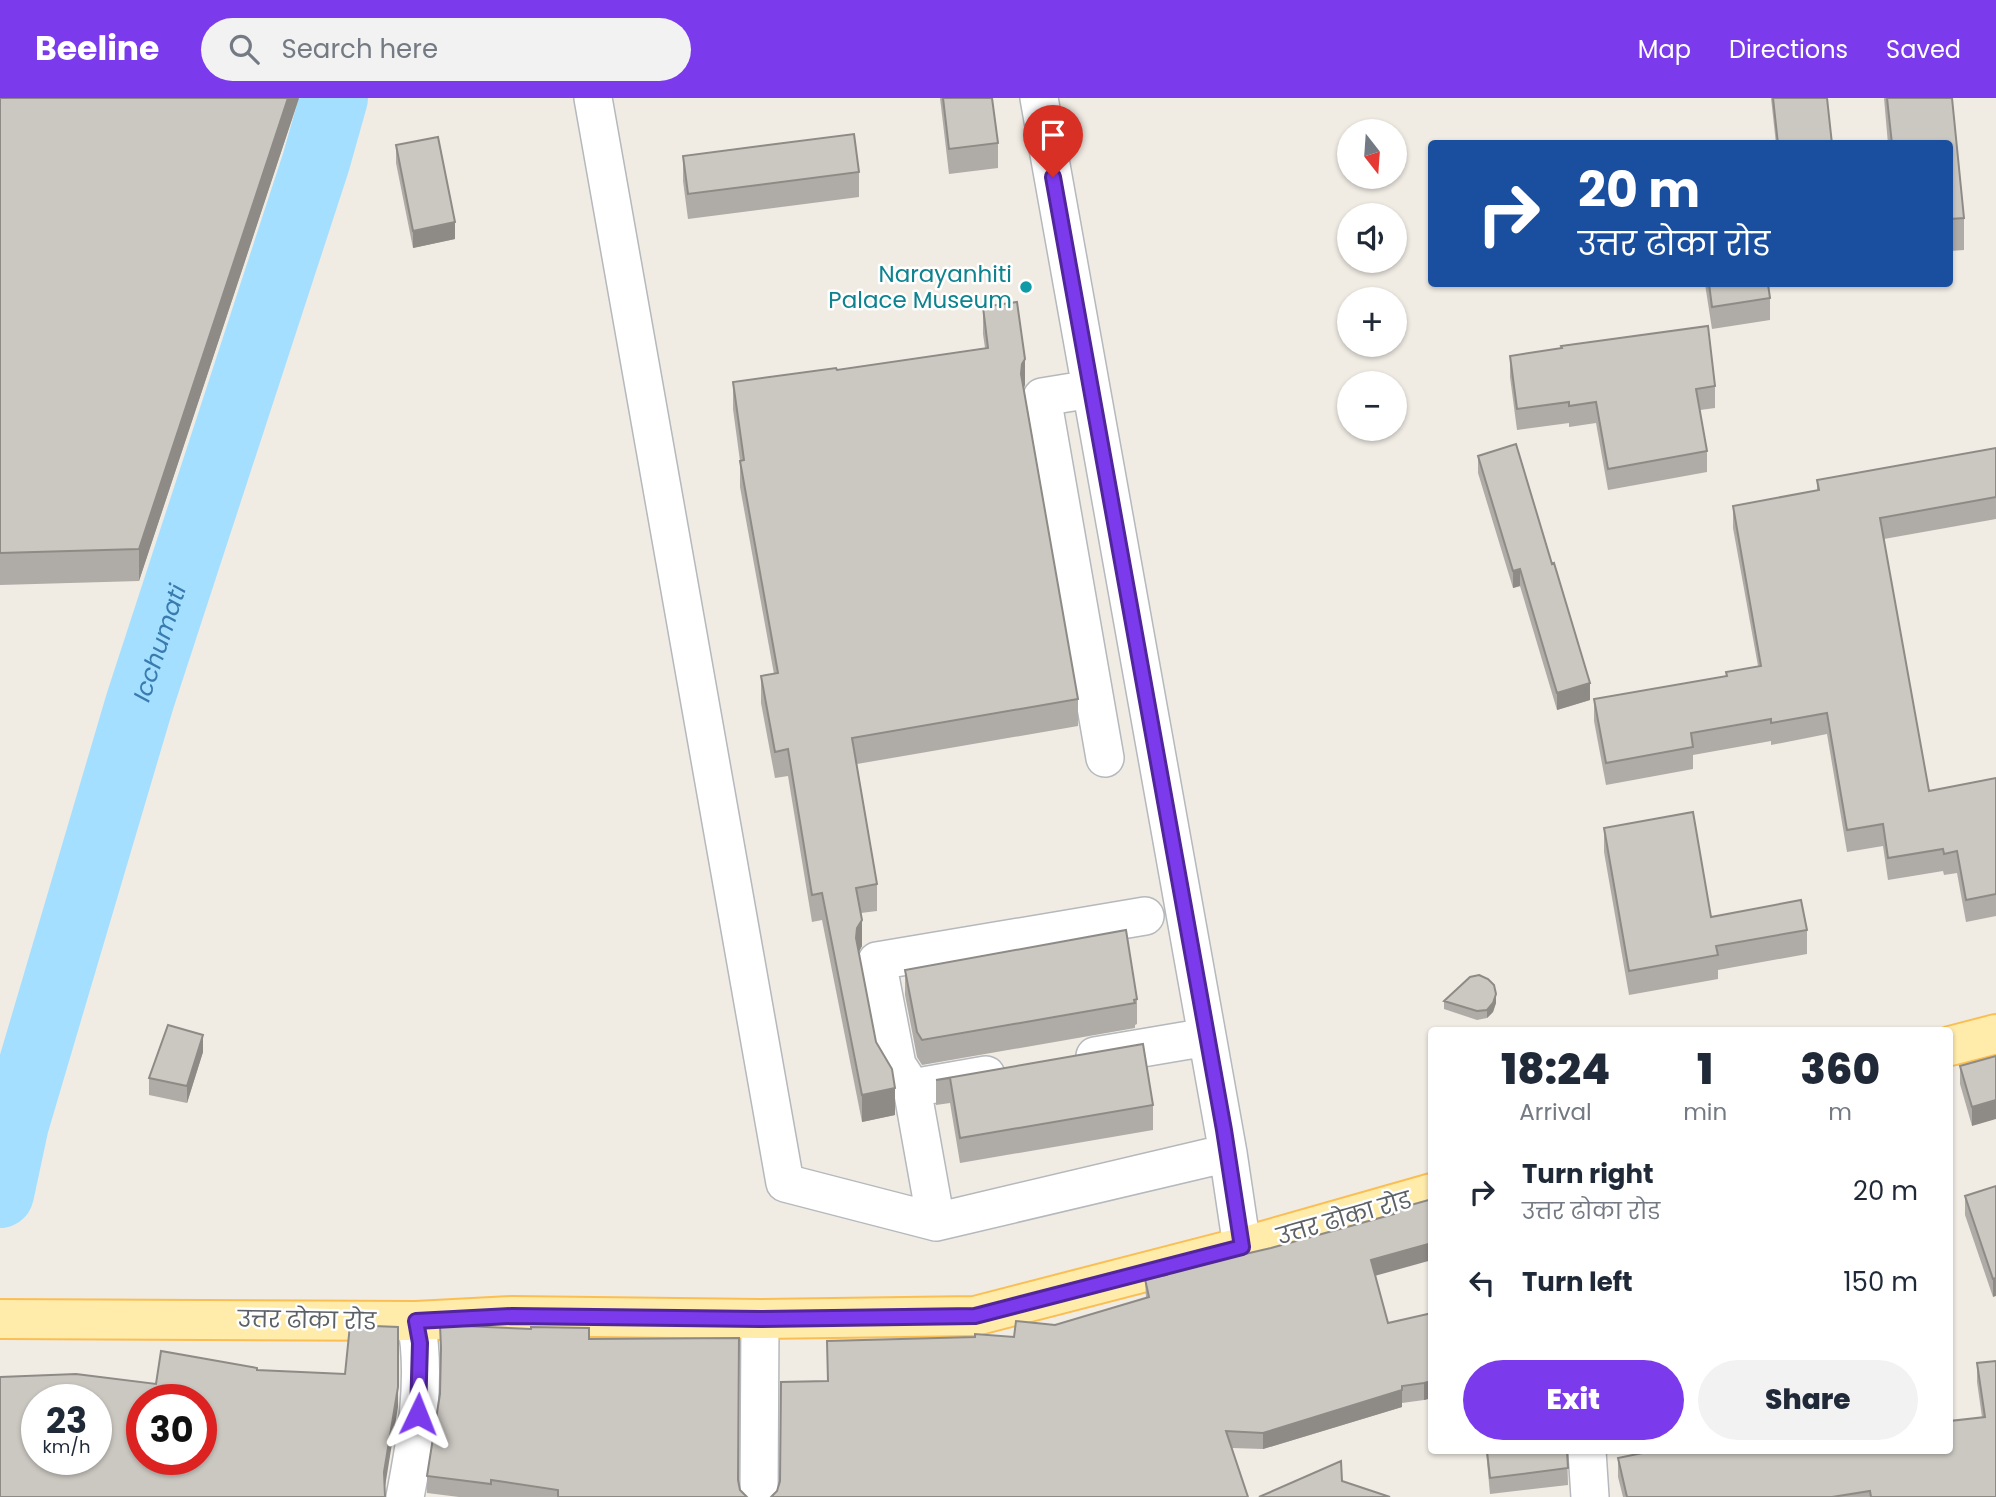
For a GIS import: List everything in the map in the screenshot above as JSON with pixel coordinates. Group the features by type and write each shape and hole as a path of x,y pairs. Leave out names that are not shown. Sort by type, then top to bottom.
{"main road":[{"path":"1953,1045 1996,1034"},
{"name":"उत्तर ढोका रोड","path":"0,1319 416,1321 512,1316 760,1319 975,1316 1242,1247 1428,1193"}],"street":[{"path":"593,98 785,1183 936,1223 1228,1153"},
{"path":"1039,98 1228,1153 1242,1247"},
{"path":"1091,389 1042,397 1105,758"},
{"path":"936,1223 912,1088 897,1065 877,961 1145,916"},
{"path":"1060,1063 1207,1037"},
{"path":"912,1088 1019,1069"},
{"path":"759,1497 760,1319"},
{"path":"405,1497 417,1438 420,1354 416,1321"},
{"path":"1587,1454 1590,1497"}],"building":[{"path":"0,98 288,98 139,549 0,553"},
{"path":"943,98 992,98 998,143 949,149"},
{"path":"1773,98 1827,98 1832,140 1778,140"},
{"path":"1887,98 1952,98 1964,218 1953,219 1953,140 1892,140"},
{"path":"854,134 859,172 688,194 683,156"},
{"path":"438,137 455,222 413,231 396,145"},
{"path":"1709,287 1768,287 1770,298 1712,307"},
{"path":"1017,302 1025,359 1021,374 1078,699 852,738 877,884 856,888 862,920 857,928 856,938 876,1042 892,1069 895,1088 862,1095 822,893 812,895 788,749 775,752 761,676 778,673 740,461 744,460 733,382 988,348 983,307"},
{"path":"1708,326 1715,386 1696,389 1707,451 1608,469 1596,402 1569,406 1569,402 1517,409 1510,356 1562,348 1561,346"},
{"path":"1516,444 1590,683 1557,693 1520,569 1513,571 1478,456"},
{"path":"1996,448 1996,497 1880,518 1929,791 1996,778 1996,894 1966,900 1957,851 1944,854 1943,849 1888,858 1883,824 1847,830 1827,713 1771,723 1771,719 1691,733 1693,747 1606,763 1594,699 1727,676 1726,672 1761,666 1733,506 1819,490 1817,480"},
{"path":"1693,812 1711,917 1801,900 1807,930 1716,946 1718,955 1629,971 1604,828"},
{"path":"1126,930 1137,999 1134,1000 1135,1003 922,1040 917,1032 905,970"},
{"path":"1479,975 1494,985 1496,994 1487,1010 1477,1011 1444,1001 1470,977"},
{"path":"168,1025 203,1035 187,1086 149,1078"},
{"path":"1143,1044 1153,1105 960,1138 950,1078 936,1080"},
{"path":"1996,1056 1996,1100 1972,1107 1960,1066"},
{"path":"1996,1186 1996,1278 1993,1279 1965,1196"},
{"path":"1428,1200 1428,1244 1371,1260 1388,1323 1428,1314 1428,1382 1402,1386 1402,1390 1263,1433 1226,1431 1248,1497 771,1497 777,1491 780,1481 781,1382 828,1381 827,1341 975,1337 975,1334 1014,1337 1016,1321 1055,1325 1149,1297 1145,1279 1394,1214 1393,1210"},
{"path":"350,1325 398,1327 398,1387 384,1472 385,1497 0,1497 0,1377 76,1374 156,1384 161,1351 257,1370 345,1374"},
{"path":"440,1325 531,1329 589,1328 589,1339 739,1338 738,1480 740,1490 747,1497 558,1497 558,1490 491,1480 491,1484 427,1476 440,1394"},
{"path":"1996,1361 1996,1497 1871,1497 1870,1491 1832,1497 1627,1497 1618,1458 1637,1454 1953,1454 1953,1421 1985,1417 1977,1363"},
{"path":"1487,1454 1567,1454 1568,1468 1490,1478"},
{"path":"1341,1461 1342,1481 1390,1497 1259,1497"}],"waterway":[{"name":"Icchumati","path":"0,1194 15,1124 140,701 316,162 334,98"}],"place":[{"name":"Narayanhiti Palace Museum","path":"1026,287"}],"route":[{"path":"418,1414 420,1343 416,1321 512,1316 760,1319 975,1316 1242,1247 1224,1130 1053,177"}]}
